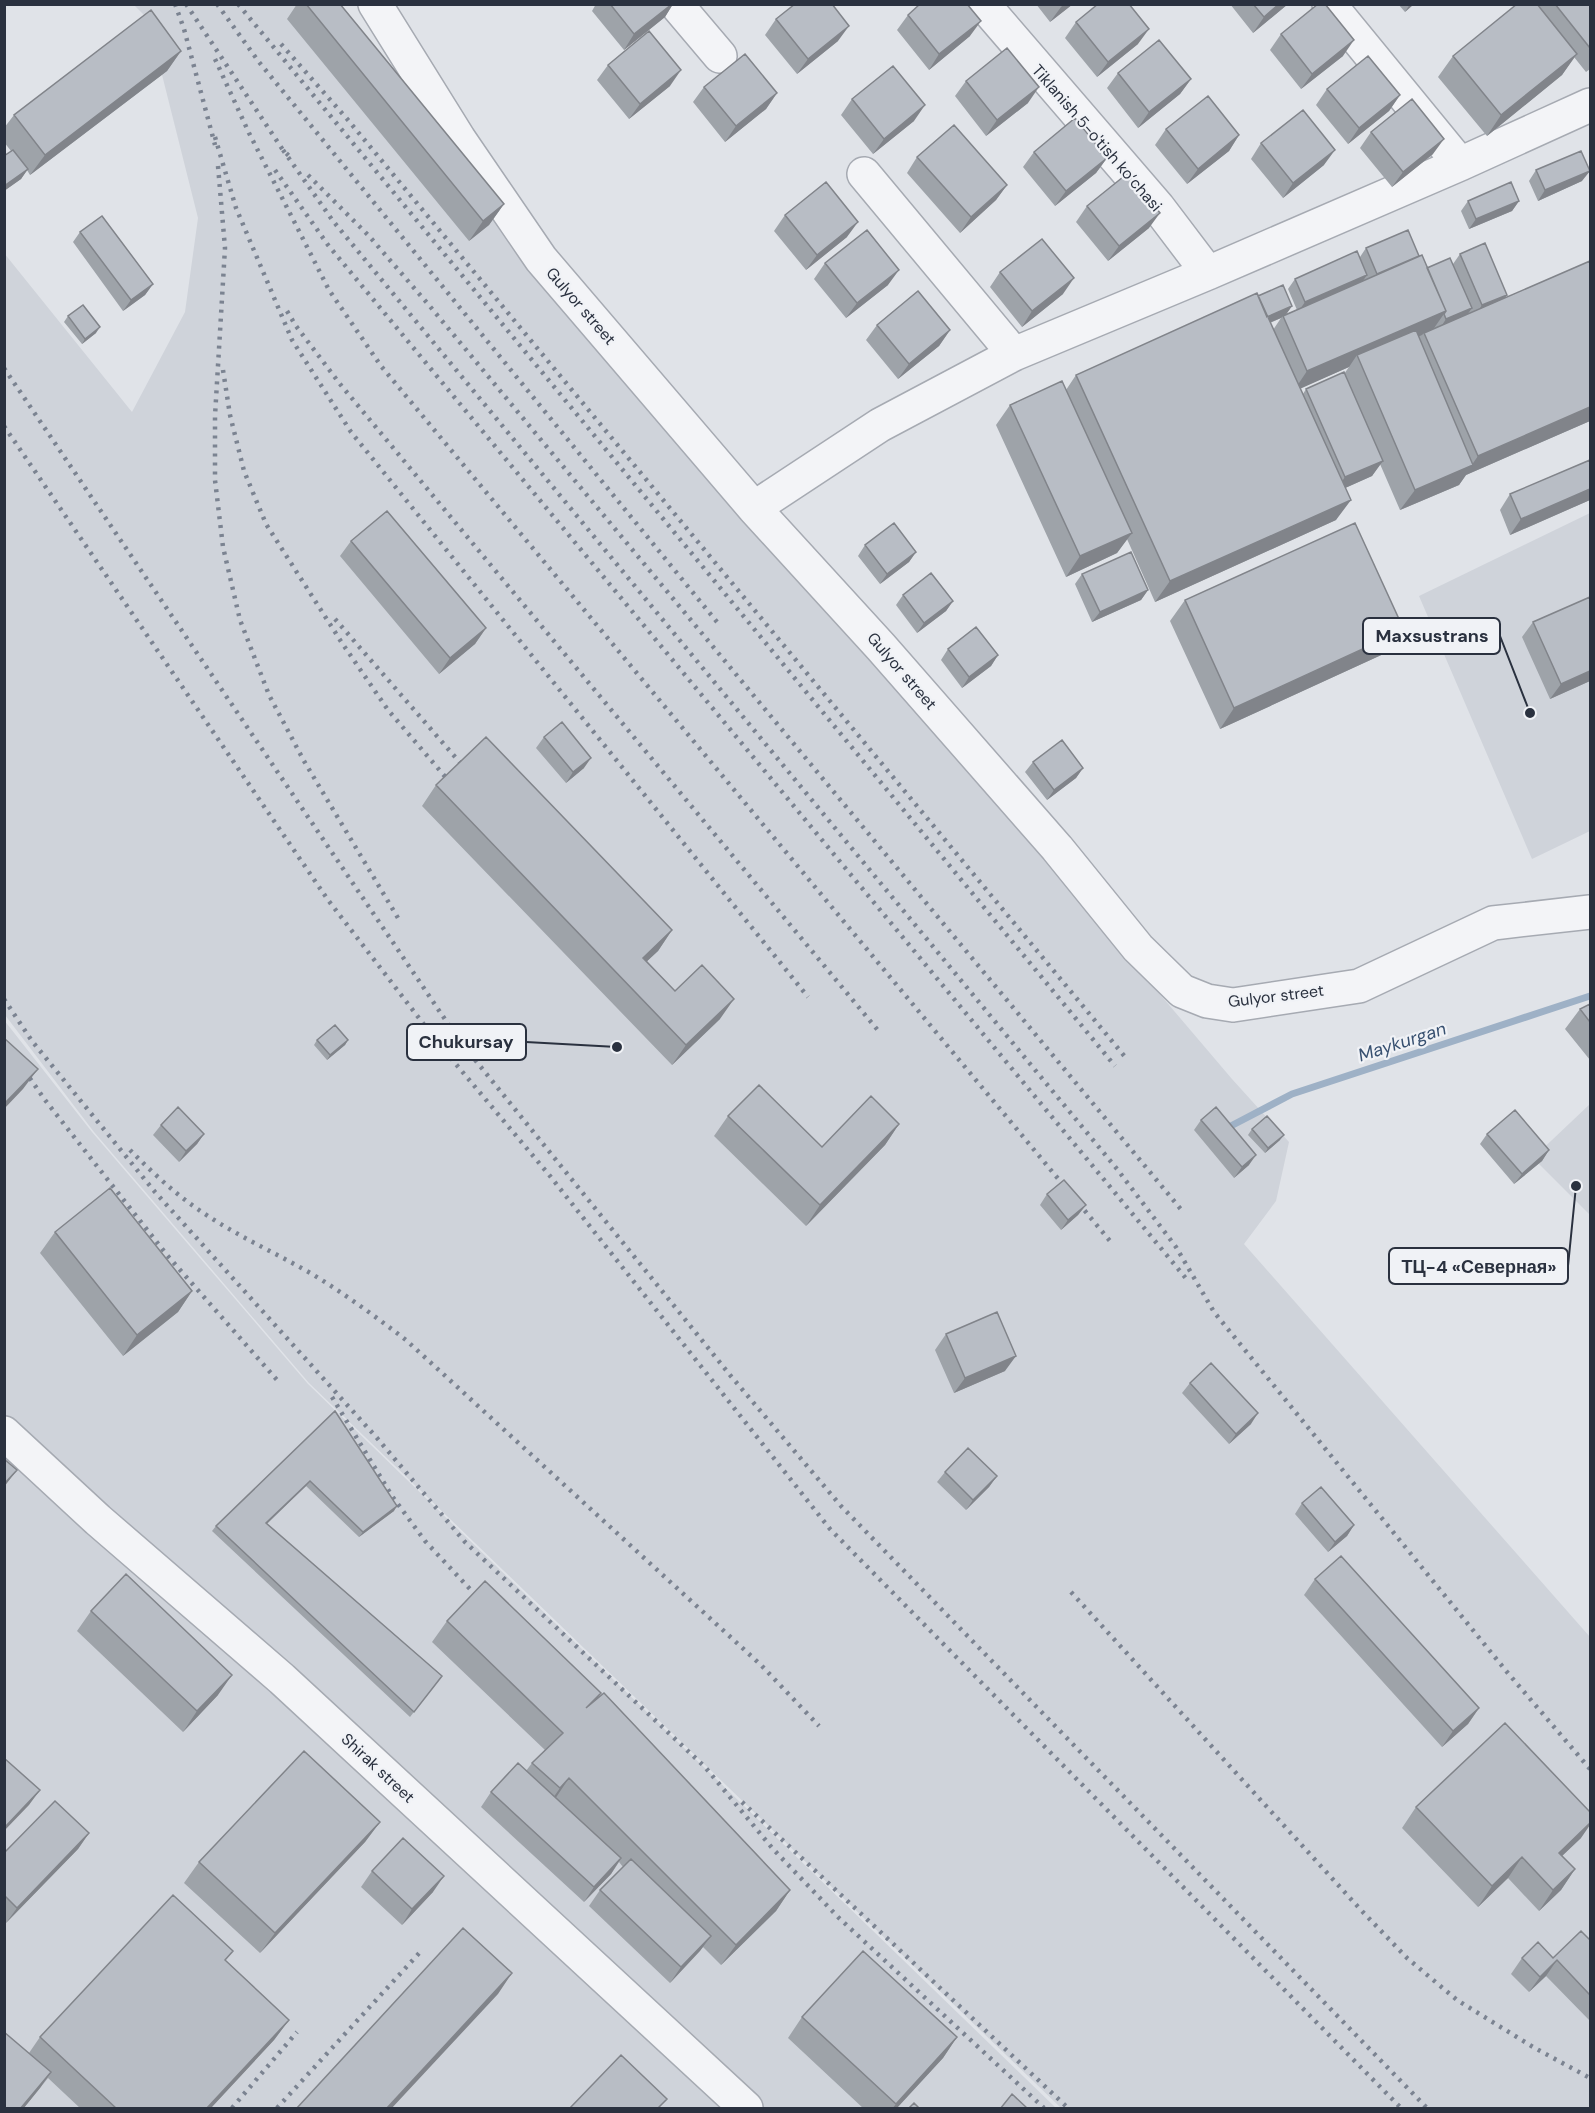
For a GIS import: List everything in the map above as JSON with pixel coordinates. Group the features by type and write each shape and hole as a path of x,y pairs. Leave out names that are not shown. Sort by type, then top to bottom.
{"street":[{"name":"Gulyor street","path":"375,4 459,139 541,259 754,508 881,647 1057,848 1138,948 1182,991 1208,1001 1233,1005 1359,986 1493,923 1590,912"},
{"path":"676,4 720,56"},
{"name":"Tiklanish 5-o'tish ko‘chasi","path":"983,4 1158,207 1208,273"},
{"path":"1329,4 1460,164"},
{"path":"754,508 880,425 1014,354 1208,273 1590,105"},
{"path":"864,174 1014,354"},
{"name":"Shirak street","path":"4,1433 98,1520 282,1679 746,2109"}],"shaded area":[{"path":"134,5 318,5 1232,1079 1289,1142 1276,1201 1244,1244 1590,1637 1590,2108 1061,2108 309,1383 94,1132 5,1015 4,253 132,412 185,312 198,218 148,19"},
{"path":"1590,513 1590,831 1532,859 1419,596"},
{"path":"4,1020 92,1132 308,1384 1056,2108 5,2108"},
{"path":"1590,1104 1590,1215 1533,1158"}],"building":[{"path":"306,4 340,4 504,204 483,221"},
{"path":"610,4 672,4 634,34"},
{"path":"795,4 832,4 849,26 808,59 776,19"},
{"path":"920,4 967,4 981,21 939,54 908,15"},
{"path":"1098,4 1129,4 1149,29 1108,62 1076,22"},
{"path":"1253,4 1279,4 1264,17"},
{"path":"1318,4 1325,4 1354,40 1312,74 1281,34"},
{"path":"1517,4 1537,4 1577,54 1501,115 1453,56"},
{"path":"1555,4 1590,4 1590,48"},
{"path":"151,10 181,51 45,155 14,115"},
{"path":"649,31 681,70 640,104 608,65"},
{"path":"1159,40 1191,79 1149,112 1118,73"},
{"path":"1007,48 1039,87 997,120 966,81"},
{"path":"745,54 777,93 736,126 704,87"},
{"path":"1368,56 1400,95 1359,128 1327,89"},
{"path":"893,66 925,105 884,139 852,99"},
{"path":"1208,96 1239,135 1198,169 1166,129"},
{"path":"1412,99 1444,139 1403,172 1371,132"},
{"path":"1303,110 1335,150 1293,183 1261,143"},
{"path":"1075,118 1107,158 1066,191 1034,152"},
{"path":"954,125 1007,185 971,217 917,157"},
{"path":"13,150 28,169 4,186 4,156"},
{"path":"1581,151 1590,171 1545,190 1536,170"},
{"path":"1128,173 1160,213 1119,246 1087,206"},
{"path":"826,182 858,222 817,255 785,215"},
{"path":"1511,182 1519,201 1476,219 1468,201"},
{"path":"102,216 153,284 131,300 80,232"},
{"path":"867,230 899,270 857,303 825,263"},
{"path":"1408,230 1419,256 1377,274 1366,248"},
{"path":"1042,239 1074,278 1032,311 1000,272"},
{"path":"1485,243 1507,295 1482,305 1460,254"},
{"path":"1357,251 1367,275 1305,302 1295,279"},
{"path":"1422,255 1446,311 1307,371 1283,316"},
{"path":"1450,258 1472,308 1446,319 1444,314 1446,311 1427,268"},
{"path":"1590,261 1590,407 1478,456 1424,333"},
{"path":"1283,285 1292,306 1267,317 1258,296"},
{"path":"918,291 950,330 909,364 877,325"},
{"path":"1257,293 1351,500 1170,581 1076,375"},
{"path":"83,305 100,327 85,339 68,316"},
{"path":"1416,330 1473,465 1415,490 1357,355"},
{"path":"1344,372 1383,461 1345,477 1306,389"},
{"path":"1062,381 1132,533 1080,556 1010,405"},
{"path":"1590,460 1590,489 1521,519 1510,494"},
{"path":"387,511 486,628 450,658 351,541"},
{"path":"894,523 916,552 887,574 865,545"},
{"path":"1355,523 1404,630 1234,708 1185,600"},
{"path":"1131,552 1148,590 1100,612 1082,574"},
{"path":"931,573 953,601 924,623 903,595"},
{"path":"1590,597 1590,671 1561,684 1533,622"},
{"path":"976,627 998,655 969,677 948,649"},
{"path":"562,722 591,758 573,772 544,737"},
{"path":"486,737 672,930 643,958 675,991 702,965 734,999 686,1045 436,785"},
{"path":"1062,740 1083,768 1054,790 1033,762"},
{"path":"1590,1004 1590,1022 1580,1009"},
{"path":"335,1025 348,1040 330,1055 317,1040"},
{"path":"4,1038 38,1069 4,1104"},
{"path":"759,1085 822,1147 871,1096 899,1124 820,1205 728,1116"},
{"path":"178,1107 204,1134 186,1151 161,1125"},
{"path":"1216,1107 1256,1155 1242,1167 1201,1120"},
{"path":"1515,1110 1549,1150 1522,1174 1487,1134"},
{"path":"1267,1116 1284,1135 1268,1148 1252,1129"},
{"path":"1064,1180 1086,1205 1068,1220 1047,1194"},
{"path":"110,1188 192,1291 137,1335 55,1232"},
{"path":"997,1312 1016,1356 965,1378 946,1334"},
{"path":"1211,1363 1258,1413 1236,1434 1190,1383"},
{"path":"335,1411 397,1506 363,1532 310,1481 266,1523 442,1676 414,1712 216,1526"},
{"path":"968,1448 997,1476 973,1500 945,1472"},
{"path":"4,1459 17,1470 4,1484"},
{"path":"1321,1487 1354,1525 1335,1542 1302,1503"},
{"path":"1341,1556 1479,1708 1453,1731 1315,1579"},
{"path":"126,1574 232,1675 197,1711 91,1611"},
{"path":"485,1581 601,1693 586,1708 604,1693 790,1890 736,1945 569,1778 560,1788 532,1763 563,1733 447,1621"},
{"path":"1505,1723 1590,1812 1590,1823 1559,1853 1575,1869 1553,1890 1522,1857 1492,1886 1416,1807"},
{"path":"304,1751 380,1822 275,1933 199,1862"},
{"path":"4,1758 40,1790 4,1828"},
{"path":"518,1763 621,1858 594,1887 491,1792"},
{"path":"55,1801 89,1833 17,1908 4,1895 4,1853"},
{"path":"403,1838 444,1876 412,1909 372,1871"},
{"path":"631,1859 711,1936 681,1967 600,1890"},
{"path":"173,1895 233,1951 225,1960 289,2020 206,2109 117,2109 40,2037"},
{"path":"463,1928 512,1973 386,2109 296,2109"},
{"path":"1581,1931 1590,1940 1590,1995 1557,1960 1540,1977 1522,1958 1538,1942 1553,1958"},
{"path":"863,1951 957,2037 896,2104 802,2017"},
{"path":"4,2032 51,2072 20,2109 4,2109"},
{"path":"621,2055 667,2099 657,2109 569,2109"},
{"path":"1012,2094 1028,2109 1000,2109"},
{"path":"914,2103 920,2109 908,2109"}],"waterway":[{"name":"Maykurgan","path":"1227,1128 1292,1094 1590,996"}],"railway":[{"path":"175,4 184,29 215,145"},
{"path":"186,4 289,156"},
{"path":"217,4 259,62 717,622"},
{"path":"238,4 1115,1066"},
{"path":"281,44 348,120 1126,1058"},
{"path":"215,59 249,133 329,290 381,366 1110,1241"},
{"path":"215,137 236,208 292,340 351,432 808,997"},
{"path":"283,150 333,221 1117,1169 1176,1247 1214,1312 1507,1672 1590,1769"},
{"path":"218,166 225,248 215,416 215,480 223,547 240,620 269,695 304,761 401,923"},
{"path":"275,170 328,245 1189,1282"},
{"path":"308,175 369,236 428,304 1184,1213"},
{"path":"287,311 340,384 881,1034"},
{"path":"4,368 459,1040 730,1375 841,1506 1427,2108"},
{"path":"223,370 230,415 244,471 266,524 388,710 448,780"},
{"path":"4,426 328,900 439,1044 550,1176 830,1529 1401,2108"},
{"path":"335,619 463,766"},
{"path":"4,999 32,1041 155,1192 377,1438 465,1542 705,1767 773,1849 839,1918 1044,2108"},
{"path":"4,1041 45,1100 167,1255 277,1380"},
{"path":"130,1150 154,1174 199,1210 324,1282 406,1340 761,1665 819,1726"},
{"path":"332,1397 392,1496 425,1541 484,1604"},
{"path":"1071,1592 1407,1958 1457,2000 1533,2047 1590,2078"},
{"path":"742,1802 1068,2108"},
{"path":"277,2108 422,1950"},
{"path":"232,2108 297,2032"}],"place":[{"name":"Maxsustrans","path":"1530,713"},
{"name":"Chukursay","path":"617,1047"},
{"name":"ТЦ-4 «Северная»","path":"1576,1186"}]}
